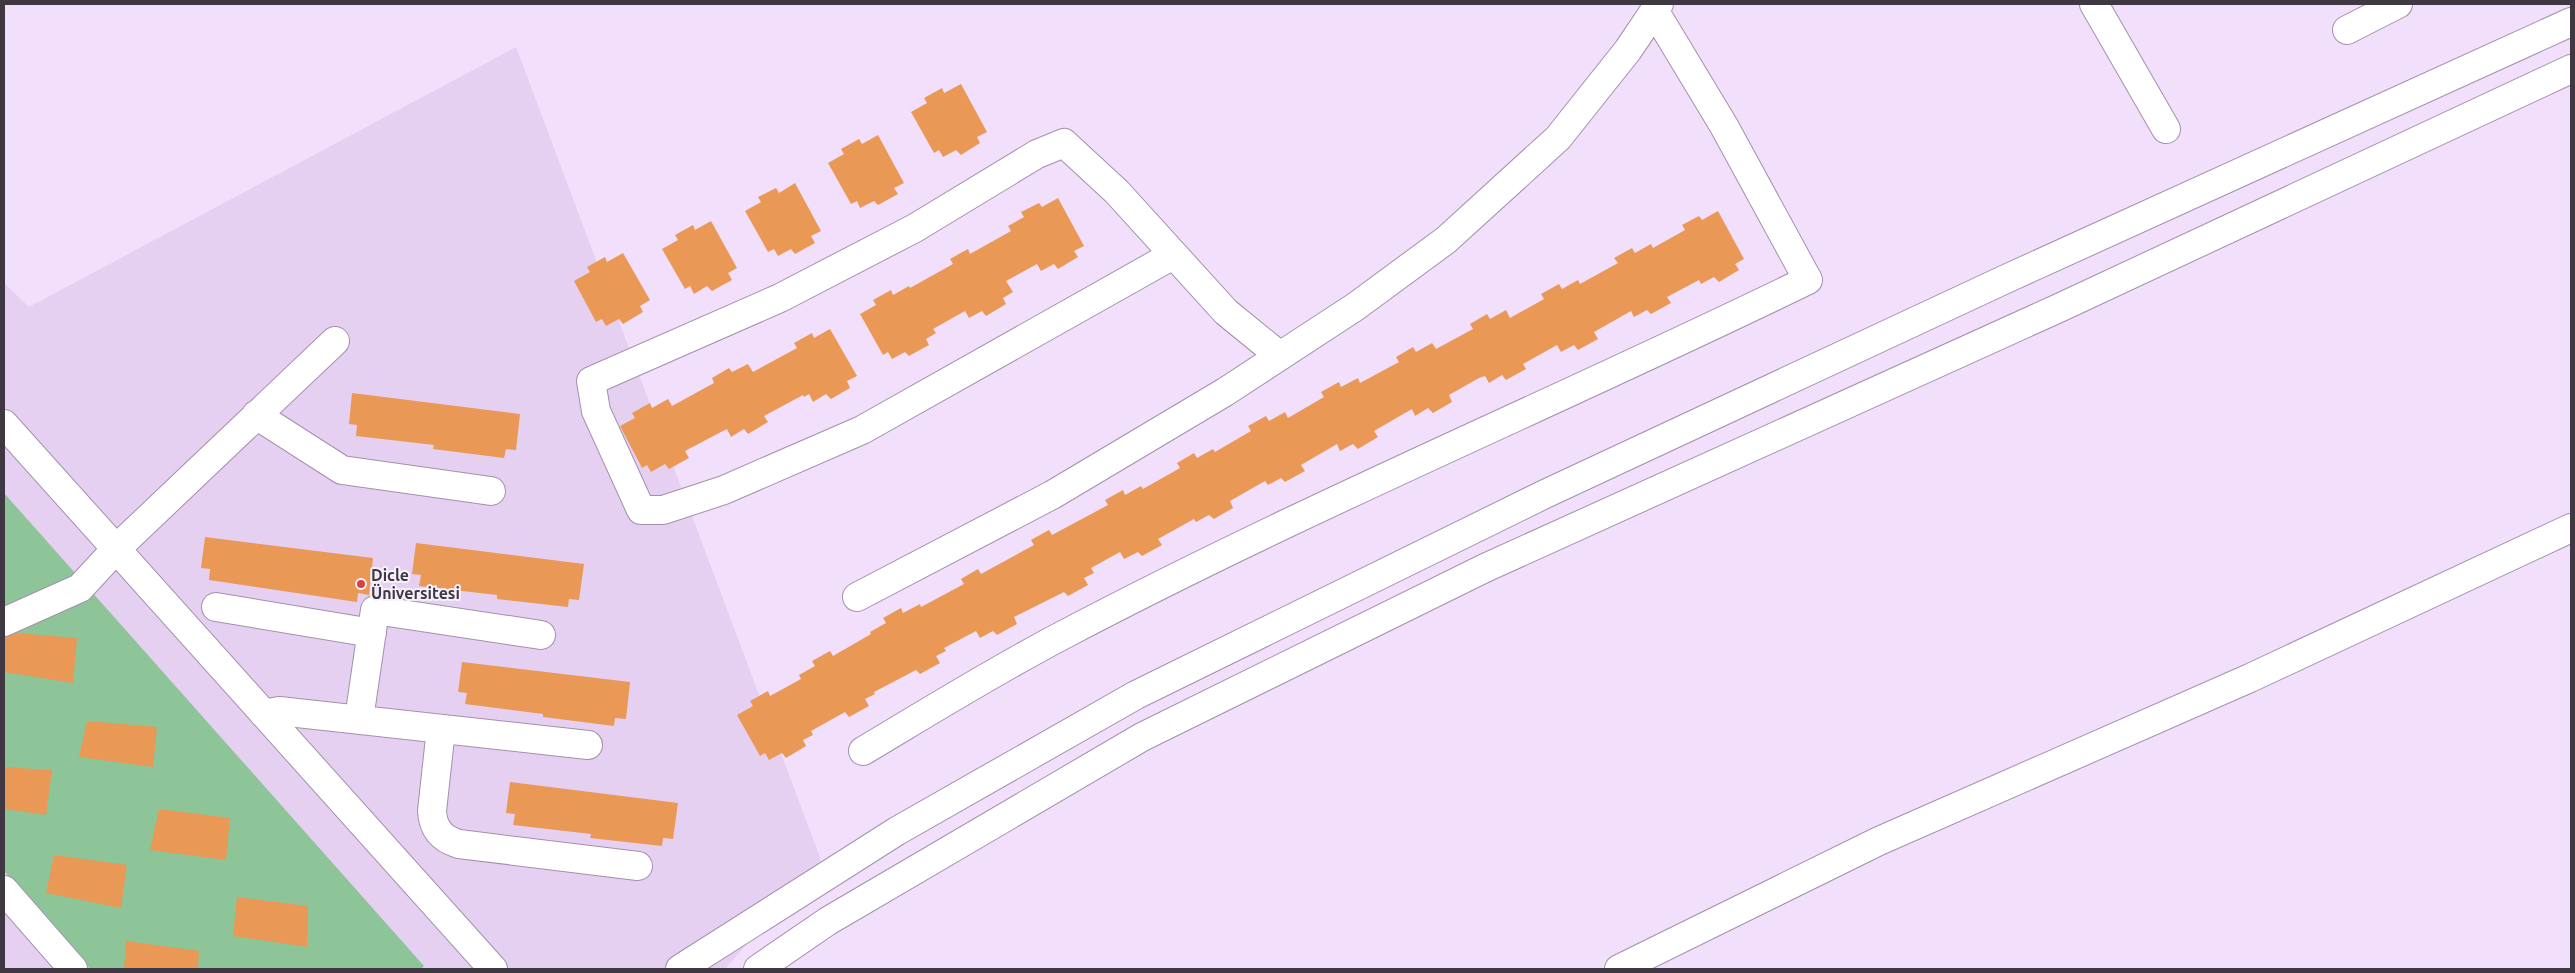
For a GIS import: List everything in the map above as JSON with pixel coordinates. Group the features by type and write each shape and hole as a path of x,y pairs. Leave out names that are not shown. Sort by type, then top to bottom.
{"street":[{"path":"2094,4 2166,129"},
{"path":"2347,30 2398,4"},
{"path":"857,597 1052,495 1225,392 1355,307 1446,240 1558,138 1628,50 1656,7 1724,126 1808,280 1691,337 1204,563 1064,635 953,697 863,751"},
{"path":"680,969 897,831 1136,695 1616,461 2008,278 2571,22"},
{"path":"758,969 828,921 1142,736 1485,568 2059,308 2571,69"},
{"path":"1173,255 862,430 724,490 663,510 641,510 596,411 591,381 780,298 915,228 1037,154 1064,143 1118,192 1226,312 1280,356"},
{"path":"4,622 80,588 116,549 334,340"},
{"path":"256,415 342,470 491,491"},
{"path":"4,424 493,969"},
{"path":"1619,969 1879,841 2250,678 2571,528"},
{"path":"216,607 372,633"},
{"path":"359,720 376,610 541,635"},
{"path":"264,714 279,710 588,745"},
{"path":"441,728 432,812 433,821 442,837 458,844 638,866"},
{"path":"4,890 73,969"}],"shaded area":[{"name":"Dicle Üniversitesi","path":"516,47 821,860 725,969 4,969 4,283 29,307"}],"green space":[{"path":"4,493 424,966 421,969 90,969 4,871"}],"building":[{"path":"961,84 987,132 977,137 980,143 961,155 956,150 943,157 939,150 934,153 911,112 927,103 924,98 942,88 944,93"},
{"path":"878,135 904,183 894,188 898,194 878,205 874,201 860,208 857,201 851,204 828,163 844,154 841,149 859,139 862,144"},
{"path":"795,183 821,231 811,236 815,243 795,254 791,249 778,256 774,249 768,252 745,211 761,202 758,197 776,188 779,193"},
{"path":"1058,198 1084,246 1074,251 1078,257 1058,269 1054,264 1041,271 1037,264 1006,281 1013,292 1003,298 1006,304 986,316 982,311 969,318 965,311 933,329 936,333 926,339 929,345 909,356 905,352 892,359 888,352 883,355 860,314 876,305 873,300 891,290 893,295 909,286 910,288 953,264 950,259 968,249 970,254 1011,231 1008,226 1024,217 1021,212 1039,203 1042,207"},
{"path":"1718,211 1744,259 1735,264 1739,270 1719,282 1714,277 1701,284 1699,280 1667,297 1671,303 1651,314 1647,310 1634,317 1631,311 1594,332 1598,339 1578,350 1574,345 1561,352 1557,345 1523,364 1526,369 1506,380 1502,375 1489,383 1485,376 1479,378 1449,395 1452,402 1433,413 1428,408 1415,416 1412,409 1374,431 1378,437 1358,449 1353,444 1340,451 1337,444 1301,465 1305,471 1285,482 1281,478 1268,485 1265,481 1230,501 1233,508 1214,519 1209,515 1196,522 1194,519 1158,539 1162,545 1142,556 1138,552 1124,559 1120,552 1091,568 1094,573 1084,578 1088,585 1068,596 1064,592 1014,617 1017,624 997,635 993,631 980,638 976,631 944,648 946,651 936,656 940,663 920,674 916,670 874,692 875,694 865,699 869,706 849,717 845,712 811,731 813,735 803,740 806,746 786,758 782,753 769,760 765,753 760,756 737,715 753,706 750,701 768,691 770,696 801,679 799,675 815,666 812,661 830,651 833,656 871,634 870,632 886,623 883,618 901,608 903,613 920,604 921,607 964,584 961,579 978,569 981,574 1034,545 1031,540 1049,530 1052,535 1108,505 1105,500 1123,490 1125,495 1141,486 1143,489 1180,468 1177,463 1194,453 1197,458 1213,449 1215,452 1251,431 1248,426 1266,416 1269,421 1285,412 1288,418 1324,397 1321,392 1339,382 1341,387 1358,378 1360,383 1399,362 1396,357 1413,347 1416,352 1432,343 1436,349 1473,329 1470,324 1487,314 1490,319 1506,310 1510,318 1544,299 1541,294 1559,284 1562,289 1578,280 1580,284 1618,263 1614,258 1632,248 1635,253 1651,244 1653,248 1685,230 1682,225 1699,216 1702,220"},
{"path":"711,221 737,268 728,273 732,280 712,291 707,286 694,294 690,286 685,289 662,249 678,240 675,235 693,225 695,230"},
{"path":"623,253 650,300 640,306 643,312 623,324 619,319 606,326 602,319 596,322 574,281 590,272 587,267 605,257 607,262"},
{"path":"830,329 857,376 847,381 850,388 831,399 826,394 813,402 809,394 804,397 803,395 764,416 768,422 748,434 744,429 731,437 727,429 685,451 689,458 669,469 665,464 651,472 647,465 642,468 620,426 635,418 632,413 650,403 652,408 668,399 672,406 714,383 712,378 729,368 732,372 748,364 753,372 797,348 794,343 812,333 814,338"},
{"path":"352,393 520,414 516,450 506,449 504,458 433,449 434,445 356,436 357,425 349,424"},
{"path":"205,537 373,558 369,595 358,593 357,602 209,580 210,569 201,568"},
{"path":"416,543 584,564 579,600 569,599 568,607 497,599 497,595 419,586 421,575 412,574"},
{"path":"17,633 77,638 73,683 4,672 5,637"},
{"path":"462,662 630,682 626,719 615,718 614,726 543,717 543,714 465,704 467,693 458,692"},
{"path":"87,721 157,727 153,767 79,757"},
{"path":"4,767 52,770 46,815 4,809"},
{"path":"510,782 678,803 673,839 663,838 662,846 590,838 591,834 513,825 515,814 506,813"},
{"path":"159,809 230,818 226,860 150,850"},
{"path":"54,855 127,865 121,908 46,893"},
{"path":"237,897 308,906 307,947 233,936"},
{"path":"126,941 199,951 198,969 124,969"}],"place":[{"name":"Dicle Üniversitesi","path":"361,584"}]}
